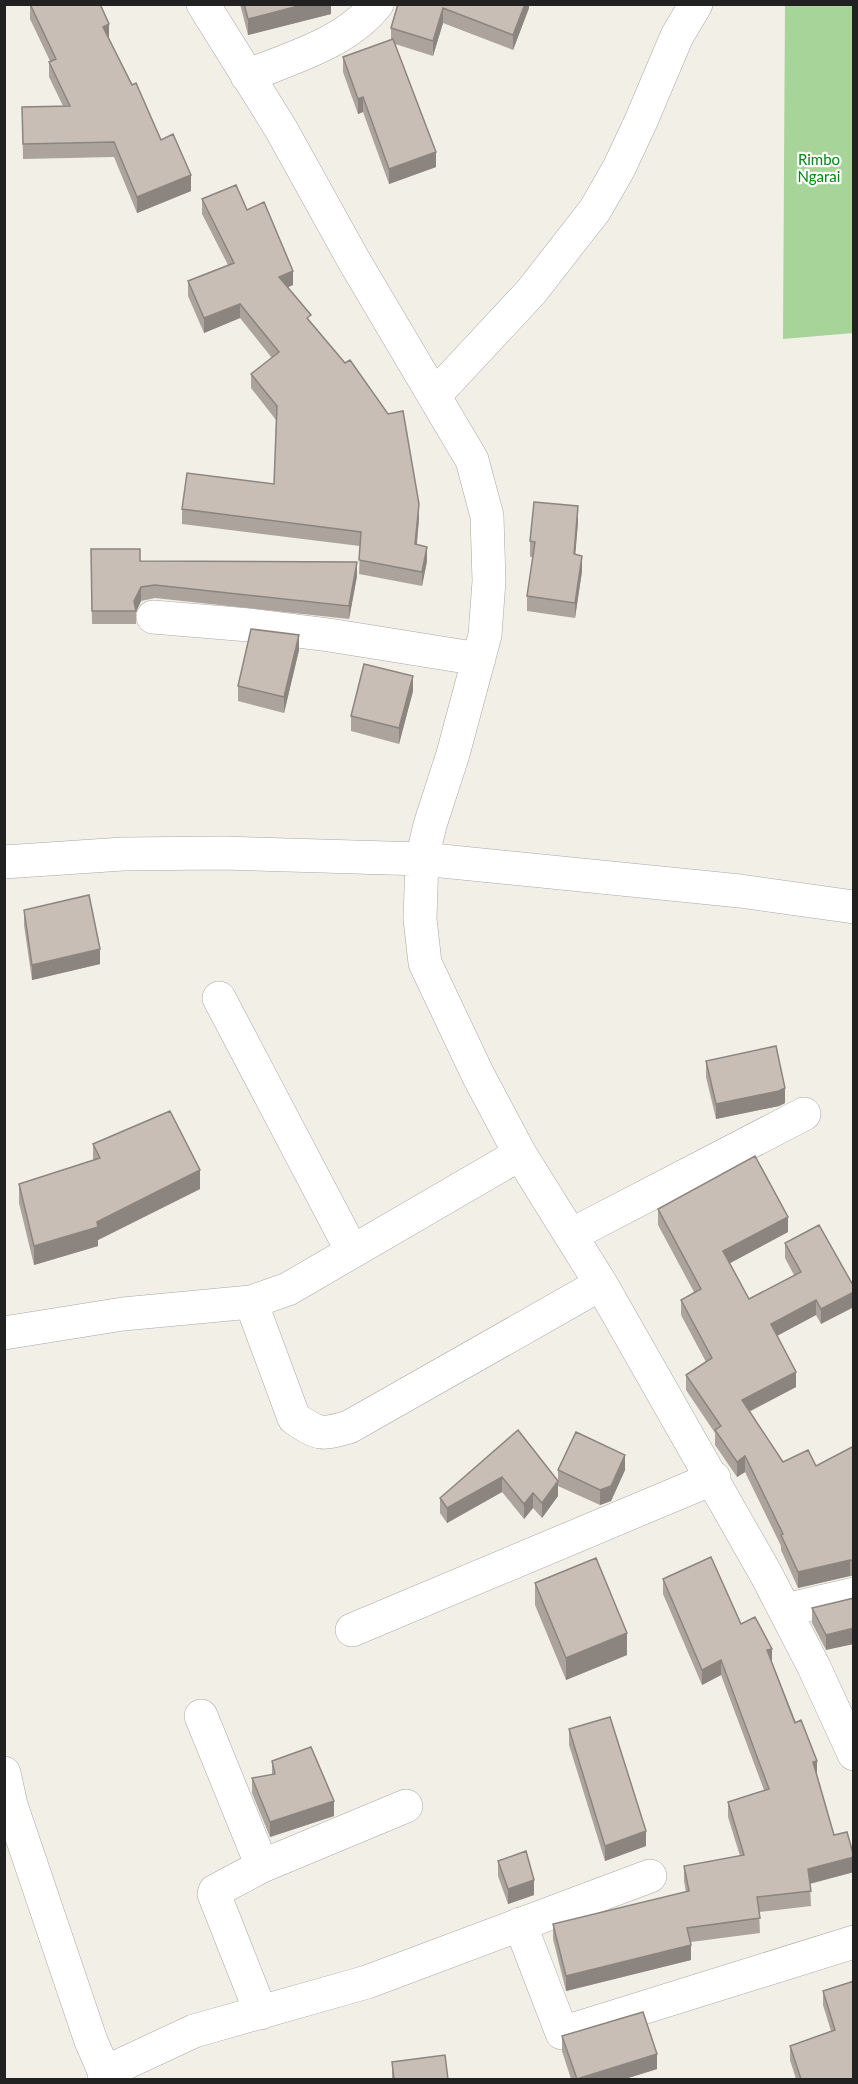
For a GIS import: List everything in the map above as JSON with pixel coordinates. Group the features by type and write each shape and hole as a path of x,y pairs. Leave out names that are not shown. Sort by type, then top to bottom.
{"street":[{"path":"203,4 281,129 353,259 472,460 487,516 486,636 422,859 420,919 425,963 478,1075 520,1155 601,1284 714,1478 814,1667 854,1754"},
{"path":"248,76 326,43 348,30 371,12 377,4"},
{"path":"435,395 531,292 595,210 619,168 677,36 696,4"},
{"path":"153,617 318,634 479,659"},
{"path":"4,862 123,854 223,853 422,859 740,891 854,907"},
{"path":"219,998 352,1251"},
{"path":"571,1235 804,1114"},
{"path":"4,1333 123,1314 251,1302 288,1289 520,1155"},
{"path":"251,1302 294,1418 307,1427 324,1434 349,1427 601,1284"},
{"path":"352,1630 714,1478"},
{"path":"785,1610 854,1594"},
{"path":"201,1716 262,1866"},
{"path":"4,1773 11,1805 106,2076 194,2031 367,1982 650,1876"},
{"path":"261,2013 214,1894 215,1891 262,1866 406,1806"},
{"path":"520,1924 562,2033 854,1942"}],"green space":[{"name":"Rimbo Ngarai","path":"785,5 853,5 853,333 783,339"}],"building":[{"path":"30,4 100,4 109,24 103,27 132,85 136,83 161,140 173,134 191,175 137,197 114,142 23,144 22,107 70,106 49,62 56,59"},
{"path":"244,4 306,4 248,19"},
{"path":"398,4 525,4 513,35 443,8 433,41 391,28"},
{"path":"393,39 436,152 389,169 363,97 358,99 343,57"},
{"path":"236,185 247,210 264,202 293,271 279,277 311,315 307,318 345,363 350,360 388,414 403,411 419,504 415,544 427,547 422,572 359,560 361,532 182,509 187,473 274,484 277,406 251,374 279,352 240,304 204,318 188,281 234,263 202,199"},
{"path":"534,502 578,506 574,554 582,556 575,603 527,596 535,542 530,541"},
{"path":"91,549 140,549 140,561 357,562 349,606 155,585 141,587 134,601 136,611 92,611"},
{"path":"251,629 299,635 284,697 238,686"},
{"path":"364,664 413,676 399,728 351,716"},
{"path":"89,895 100,949 32,965 24,910"},
{"path":"776,1046 785,1088 716,1104 706,1061"},
{"path":"170,1111 200,1170 97,1222 98,1227 34,1246 19,1184 100,1158 93,1144"},
{"path":"755,1156 788,1217 723,1251 749,1299 801,1272 785,1243 819,1225 854,1287 854,1292 821,1309 816,1300 771,1324 796,1372 742,1400 783,1462 808,1450 816,1466 854,1446 854,1561 798,1572 781,1535 783,1534 745,1456 737,1462 715,1430 721,1426 686,1375 712,1358 681,1300 701,1289 658,1209"},
{"path":"518,1430 558,1481 542,1503 533,1493 524,1504 502,1477 447,1508 440,1498"},
{"path":"576,1432 625,1455 611,1486 600,1490 558,1470"},
{"path":"711,1557 741,1624 755,1617 772,1649 767,1650 795,1723 801,1720 817,1761 813,1762 834,1835 847,1832 854,1857 808,1869 811,1891 757,1897 760,1918 687,1928 691,1945 566,1976 553,1924 689,1891 684,1866 744,1855 728,1802 769,1789 721,1660 702,1670 663,1579"},
{"path":"596,1558 627,1633 566,1658 535,1583"},
{"path":"854,1598 854,1628 826,1635 812,1608"},
{"path":"610,1717 646,1831 605,1846 569,1729"},
{"path":"311,1747 334,1801 270,1822 252,1778 275,1774 272,1761"},
{"path":"526,1851 534,1880 508,1889 498,1861"},
{"path":"854,1981 854,2079 801,2079 790,2046 835,2030 823,1991"},
{"path":"643,2012 657,2054 577,2079 562,2036"},
{"path":"445,2055 448,2079 394,2079 392,2062"}]}
